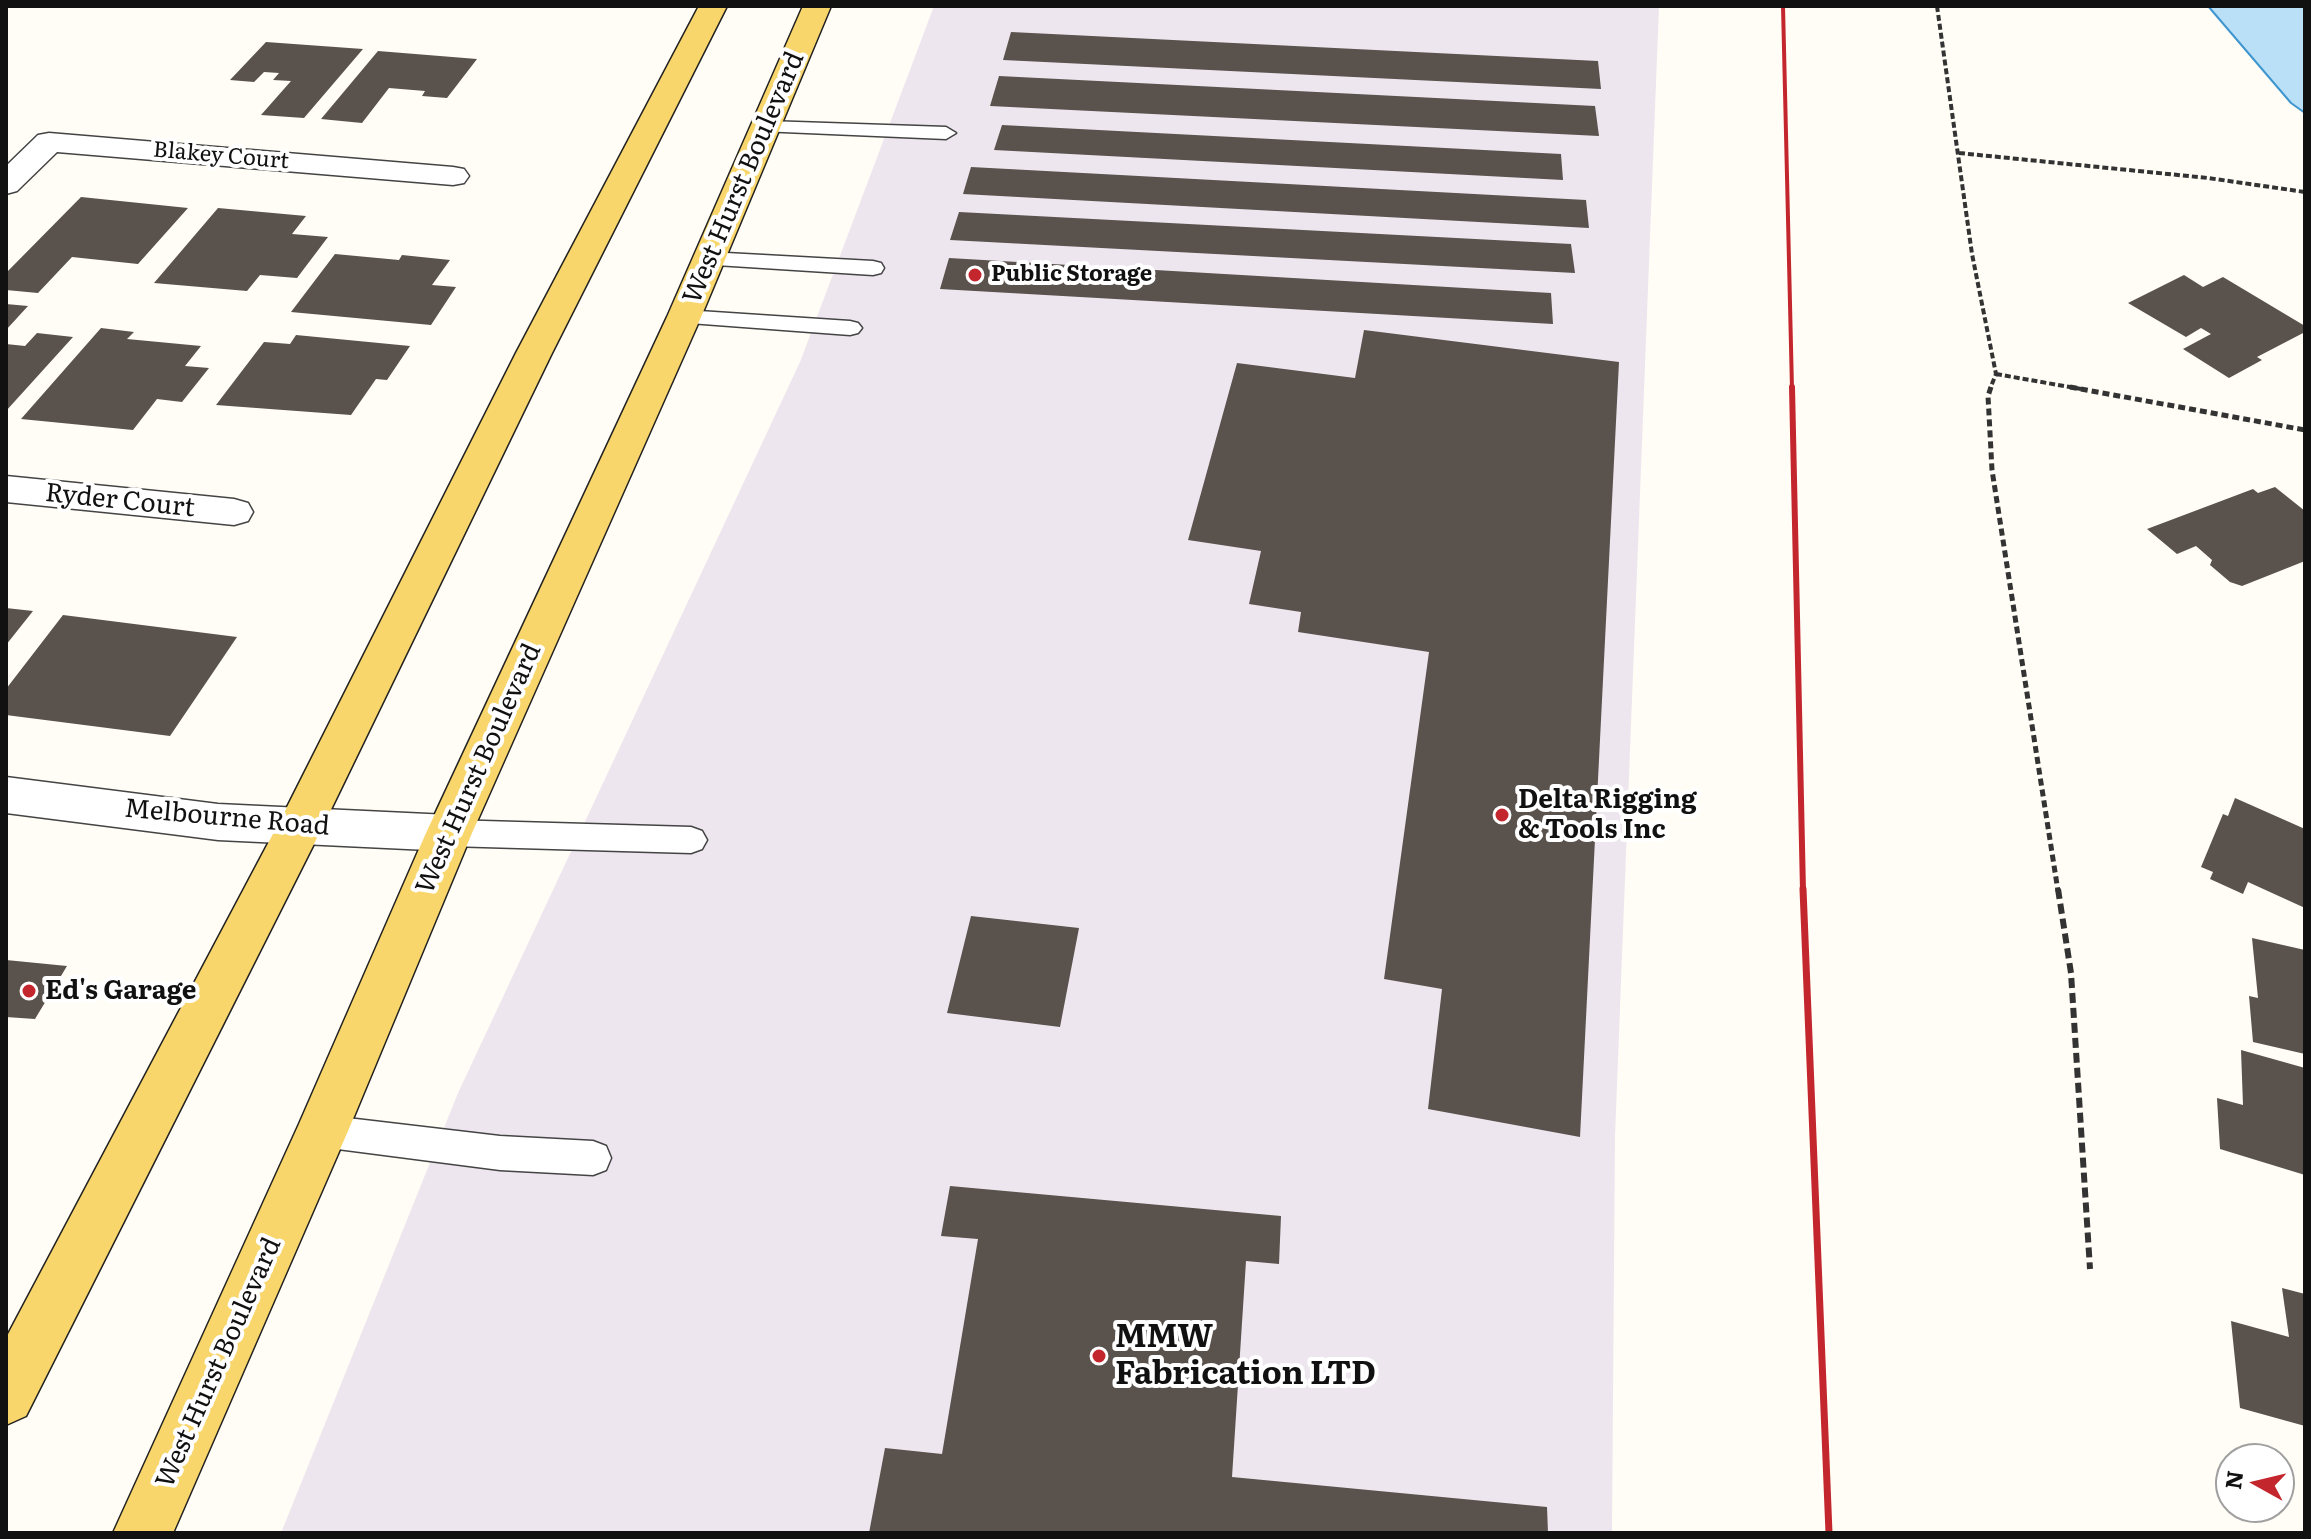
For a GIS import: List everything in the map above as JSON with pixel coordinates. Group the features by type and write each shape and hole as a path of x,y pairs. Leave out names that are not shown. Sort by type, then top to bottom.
{"main road":[{"path":"6,1396 300,826 534,353 713,6"},
{"name":"West Hurst Boulevard","path":"143,1533 322,1131 449,833 684,317 817,6"}],"street":[{"name":"Blakey Court","path":"6,184 49,142 453,176"},
{"name":"Ryder Court","path":"6,489 234,512"},
{"name":"Melbourne Road","path":"6,795 218,822 449,833"}],"lane":[{"path":"767,127 946,133"},
{"path":"708,259 873,268"},
{"path":"684,317 850,328"},
{"path":"449,833 691,840"},
{"path":"322,1131 500,1153 593,1158"}],"path":[{"path":"1937,6 1972,254 1996,374 1988,396 1992,470 2071,973 2090,1269"},
{"path":"1959,153 2208,178 2305,192"},
{"path":"1996,374 2305,430"}],"shaded area":[{"path":"934,6 1659,6 1615,1136 1612,1533 281,1533 458,1093 800,362"}],"water":[{"path":"2208,6 2305,6 2305,113 2291,103"}],"building":[{"path":"1011,32 1598,61 1601,89 1003,60"},
{"path":"266,42 363,49 304,118 261,115 291,81 273,80 279,73 264,72 254,82 230,80"},
{"path":"378,51 477,59 447,98 422,96 425,91 389,88 362,123 321,119"},
{"path":"999,76 1595,106 1599,136 990,106"},
{"path":"1002,125 1561,154 1563,180 994,150"},
{"path":"971,167 1586,200 1589,228 963,194"},
{"path":"81,197 188,208 138,264 72,257 38,293 6,290 6,273"},
{"path":"218,208 306,216 292,234 328,237 297,278 260,275 247,291 154,283"},
{"path":"959,212 1571,244 1575,273 950,240"},
{"path":"335,254 399,260 402,255 450,260 432,285 456,287 431,325 291,312"},
{"path":"949,258 1551,293 1553,324 940,289"},
{"path":"2184,275 2203,287 2223,277 2305,326 2305,332 2257,357 2262,360 2229,378 2183,349 2211,334 2201,328 2186,337 2128,303"},
{"path":"6,304 28,306 6,330"},
{"path":"101,328 134,332 127,339 201,346 185,366 209,368 182,402 157,399 133,430 21,419"},
{"name":"Delta Rigging & Tools Inc","path":"1364,330 1619,362 1580,1137 1428,1109 1442,989 1384,979 1429,652 1298,632 1301,612 1249,604 1261,551 1188,540 1237,363 1355,378"},
{"path":"37,333 73,337 6,411 6,344 25,346"},
{"path":"296,335 410,346 387,380 376,379 351,415 216,405 264,342 290,344"},
{"path":"2275,487 2305,511 2305,561 2242,586 2230,582 2210,565 2212,560 2196,546 2177,554 2147,529 2253,489 2258,493"},
{"path":"6,608 33,611 6,645"},
{"path":"63,615 237,637 170,736 6,715 6,689"},
{"path":"2235,798 2305,829 2305,908 2248,882 2243,894 2210,879 2213,872 2201,867 2223,814 2228,816"},
{"path":"971,916 1079,928 1060,1027 947,1013"},
{"path":"2252,938 2305,950 2305,1054 2253,1042 2249,996 2258,998"},
{"name":"Ed's Garage","path":"6,960 67,966 35,1019 6,1017"},
{"path":"2241,1050 2305,1068 2305,1175 2220,1149 2217,1098 2243,1105"},
{"name":"MMW Fabrication LTD","path":"950,1186 1281,1216 1279,1264 1246,1261 1232,1477 1547,1507 1548,1533 869,1533 885,1448 942,1454 978,1239 941,1236"},
{"path":"2282,1288 2305,1294 2305,1426 2240,1408 2231,1321 2289,1337"}],"railway":[{"path":"1783,6 1792,389"},
{"path":"1792,387 1803,891"},
{"path":"1803,889 1829,1533"}],"place":[{"name":"Public Storage","path":"975,275"},
{"name":"Delta Rigging & Tools Inc","path":"1502,815"},
{"name":"Ed's Garage","path":"29,991"},
{"name":"MMW Fabrication LTD","path":"1099,1356"}]}
